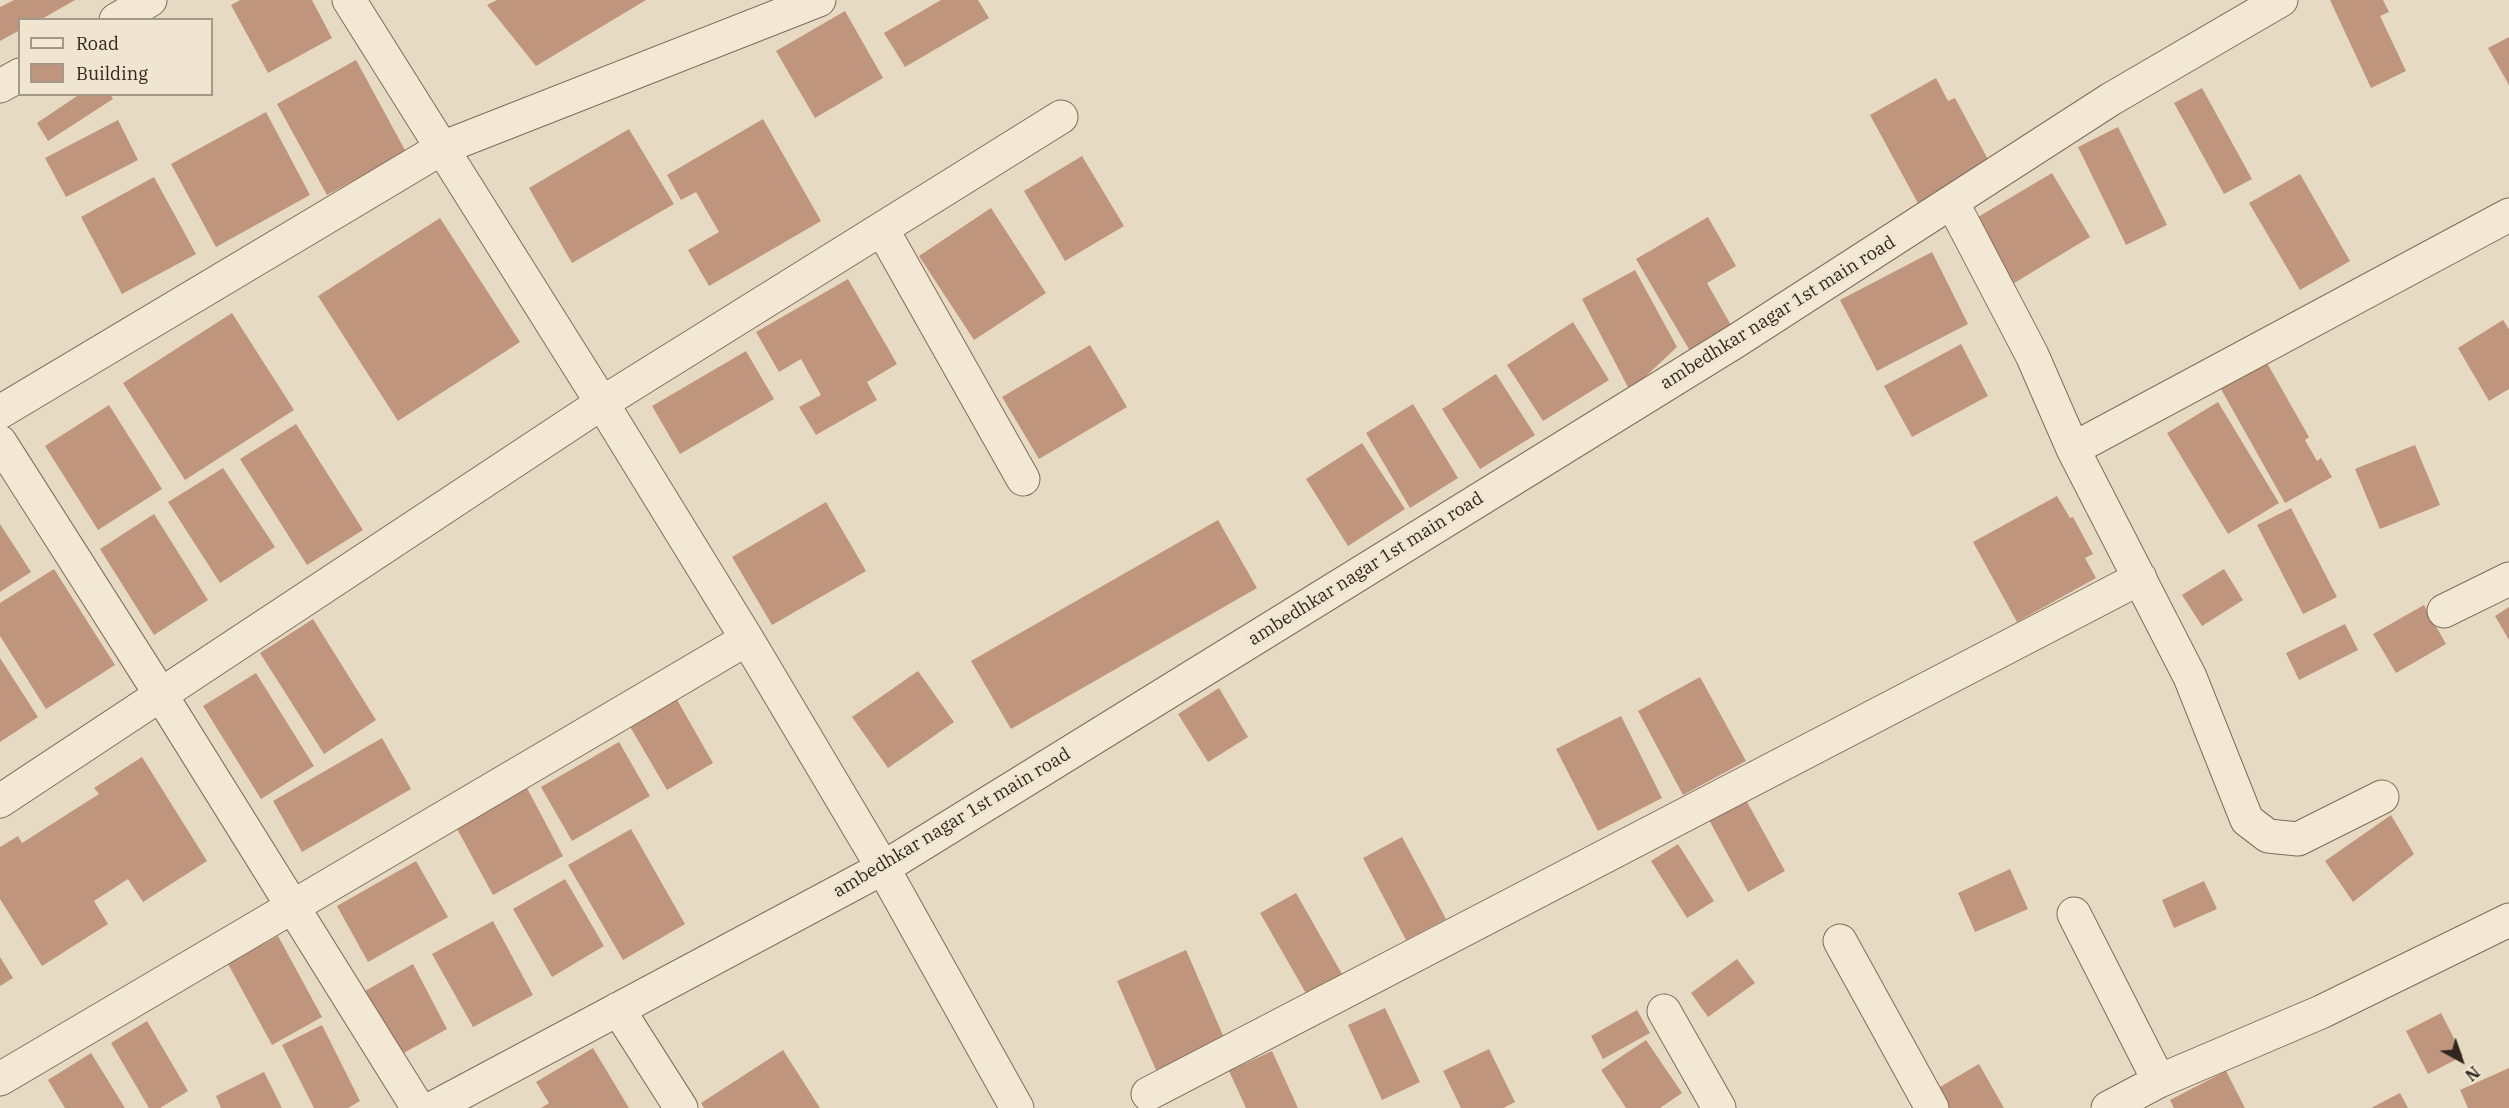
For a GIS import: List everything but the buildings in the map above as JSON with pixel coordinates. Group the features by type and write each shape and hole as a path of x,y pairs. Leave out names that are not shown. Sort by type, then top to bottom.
{"street":[{"path":"119,18 150,0"},
{"path":"349,0 747,639 883,868 1017,1108"},
{"path":"0,412 442,148 819,0"},
{"name":"ambedhkar nagar 1st main road","path":"433,1108 883,868 1736,341 2111,99 2281,0"},
{"path":"0,86 18,76"},
{"path":"0,801 602,403 1061,117"},
{"path":"1952,202 2032,355 2073,449 2190,677 2247,820 2268,836 2298,839 2382,797"},
{"path":"2073,449 2509,215"},
{"path":"882,229 1023,479"},
{"path":"0,442 161,695 418,1108"},
{"path":"1148,1094 2140,578"},
{"path":"2444,611 2509,579"},
{"path":"0,1079 747,639"},
{"path":"2074,914 2159,1081"},
{"path":"2108,1108 2159,1081 2321,1011 2509,920"},
{"path":"1840,941 1932,1108"},
{"path":"618,1009 681,1108"},
{"path":"1664,1011 1719,1108"}]}
